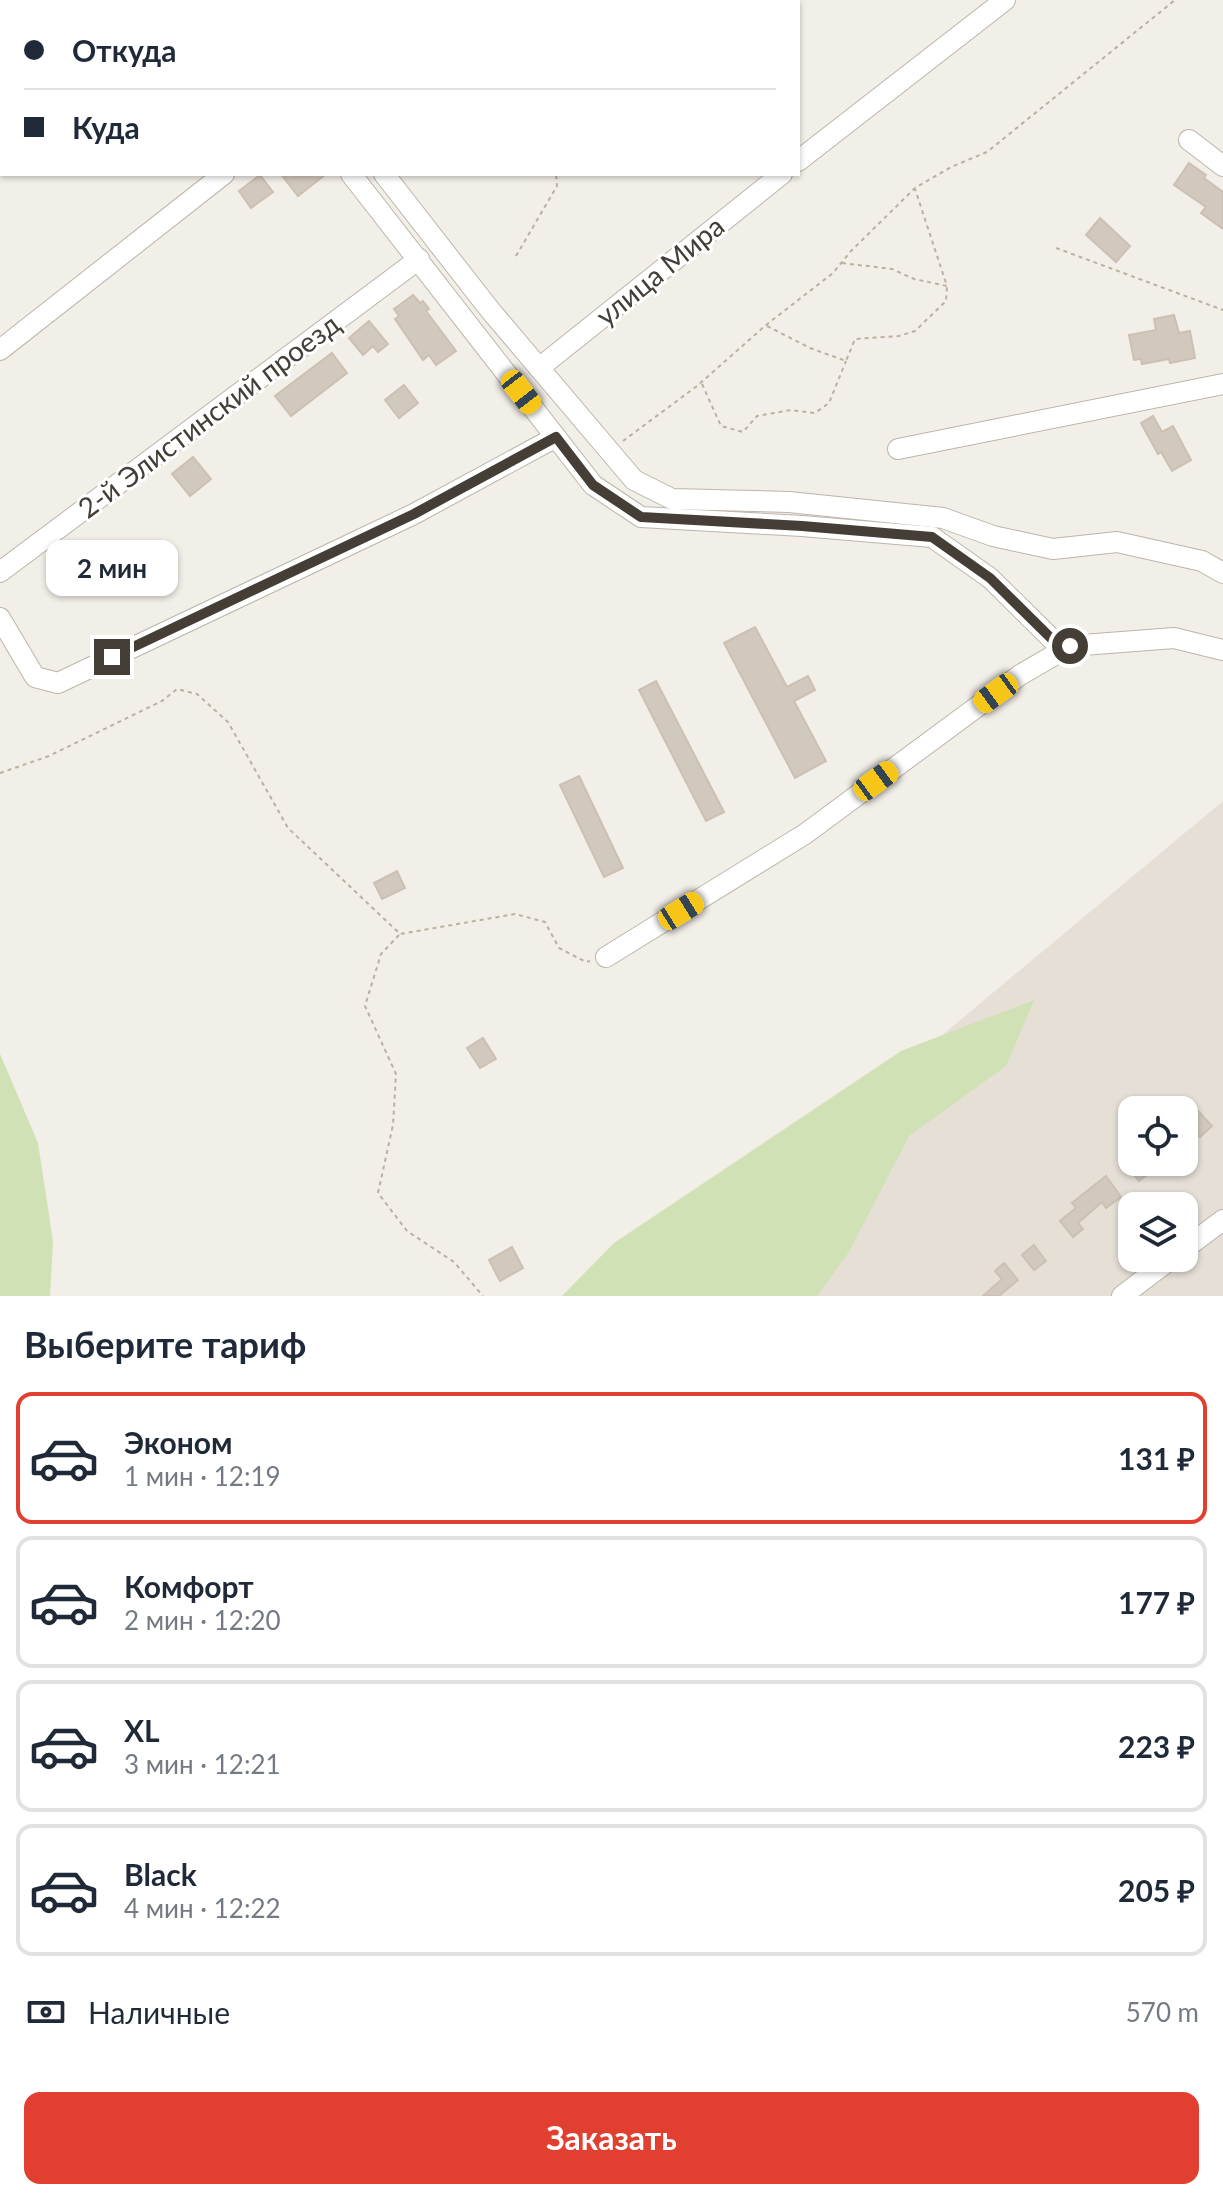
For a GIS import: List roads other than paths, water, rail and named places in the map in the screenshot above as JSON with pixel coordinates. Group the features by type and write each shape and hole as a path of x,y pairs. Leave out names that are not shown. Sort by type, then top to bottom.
{"street":[{"path":"800,159 1005,0"},
{"path":"1189,140 1223,166"},
{"path":"0,350 221,176"},
{"path":"353,176 593,485 641,517 932,537 990,578 1063,650"},
{"path":"386,176 490,310 634,480 672,499 789,502 943,518 993,536 1053,549 1117,542 1202,561 1223,573"},
{"name":"улица Мира","path":"539,368 779,176"},
{"name":"2-й Элистинский проезд","path":"0,572 419,259"},
{"path":"898,449 1223,384"},
{"path":"0,618 35,677 58,683 414,514 556,437"},
{"path":"606,957 805,834 1020,675 1070,646 1174,638 1223,650"},
{"path":"1198,1239 1223,1220"},
{"path":"1122,1296 1154,1272"}]}
